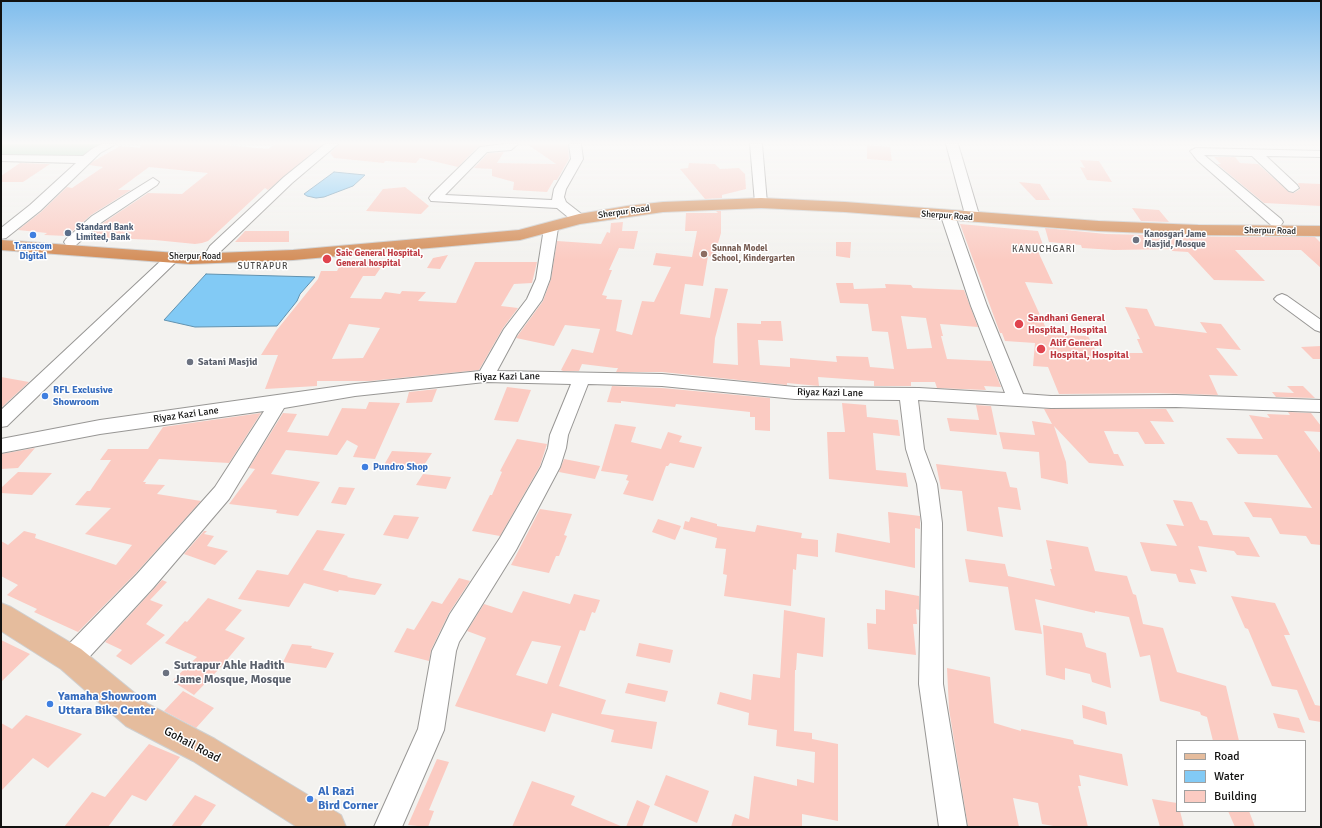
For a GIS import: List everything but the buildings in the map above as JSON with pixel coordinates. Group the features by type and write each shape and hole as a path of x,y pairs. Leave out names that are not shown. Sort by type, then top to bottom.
{"highway":[{"name":"Sherpur Road","path":"761,200 948,216 971,214 1096,219 1321,222"},
{"name":"Sherpur Road","path":"1,245 172,258 322,244 484,232 516,228 570,212 627,211 761,200 1198,230 1321,232"},
{"name":"Sherpur Road","path":"1,236 182,250 213,254 293,255 425,244 520,234 551,228 570,212"}],"main road":[{"name":"Gohail Road","path":"1,616 71,659 137,715 204,750 323,825"}],"street":[{"path":"1,236 35,208 62,183"},
{"path":"71,242 97,219 152,183"},
{"path":"213,254 285,183"},
{"path":"448,183 435,195 435,198 570,212"},
{"path":"564,183 558,197 570,212"},
{"path":"759,183 761,200"},
{"path":"962,183 971,214"},
{"path":"1231,183 1276,222"},
{"path":"1287,183 1293,188"},
{"path":"948,216 979,306 1017,400"},
{"path":"484,376 510,333 534,300 543,279 551,228"},
{"path":"1,421 172,258"},
{"path":"1282,299 1321,327"},
{"name":"Riyaz Kazi Lane","path":"1,446 100,427 278,403 355,390 484,376 662,380 795,393 908,394 1051,402 1176,401 1321,406"},
{"path":"388,827 431,730 444,651 449,638 458,621 508,544 550,467 557,448 559,435 582,378"},
{"path":"908,394 915,449 927,484 932,523 931,684 953,827"},
{"path":"71,659 145,581 222,493 278,403"}],"water":[{"path":"319,183 357,183 353,186 324,197 316,198 304,194"},
{"path":"206,274 315,277 300,294 297,301 277,326 195,327 164,320"}],"place":[{"name":"Standard Bank Limited, Bank","path":"68,233"},
{"name":"Transcom Digital","path":"33,235"},
{"name":"Kanosgari Jame Masjid, Mosque","path":"1136,240"},
{"name":"Sunnah Model School, Kindergarten","path":"704,254"},
{"name":"Saic General Hospital, General hospital","path":"327,259"},
{"name":"Sandhani General Hospital, Hospital","path":"1019,324"},
{"name":"Alif General Hospital, Hospital","path":"1041,349"},
{"name":"Satani Masjid","path":"190,362"},
{"name":"RFL Exclusive Showroom","path":"45,396"},
{"name":"Pundro Shop","path":"365,467"},
{"name":"Sutrapur Ahle Hadith Jame Mosque, Mosque","path":"166,673"},
{"name":"Yamaha Showroom Uttara Bike Center","path":"50,704"},
{"name":"Al Razi Bird Corner","path":"310,799"}],"district":[{"name":"KANUCHGARI","path":"1044,250"},
{"name":"SUTRAPUR","path":"263,267"}]}
